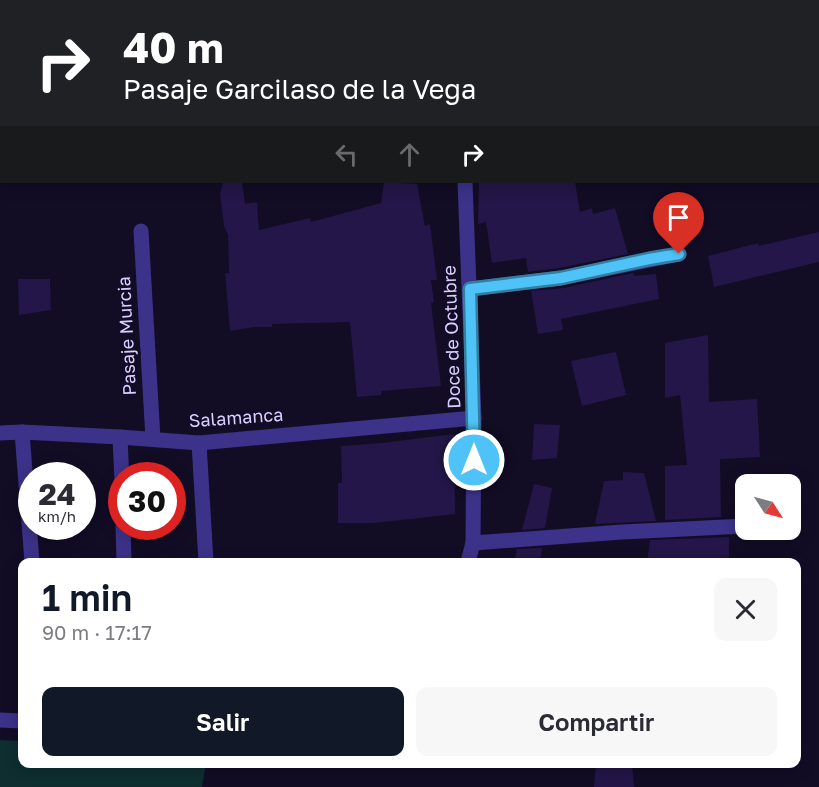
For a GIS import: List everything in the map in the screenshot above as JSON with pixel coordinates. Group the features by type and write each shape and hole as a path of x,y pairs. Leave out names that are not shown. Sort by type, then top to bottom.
{"street":[{"name":"Doce de Octubre","path":"465,183 474,418 473,543 469,558"},
{"name":"Pasaje Murcia","path":"141,231 153,439"},
{"path":"470,289 561,278 679,254"},
{"name":"Salamanca","path":"0,433 22,432 199,443 474,418"},
{"path":"22,432 32,558"},
{"path":"120,437 121,462"},
{"path":"199,443 206,558"},
{"path":"473,543 735,527"},
{"path":"123,540 124,558"},
{"path":"0,720 18,721"}],"green space":[{"path":"0,740 18,741 18,768 205,768 202,787 0,787"}],"building":[{"path":"223,183 242,183 245,204 257,202 259,230 310,218 311,222 381,203 384,183 417,184 425,226 430,224 437,280 431,280 434,302 431,303 441,386 381,391 381,395 357,397 350,322 272,324 272,327 230,331 225,273 229,273 228,235 224,226 220,194"},
{"path":"479,183 575,183 580,212 592,208 593,214 615,208 628,254 528,272 526,258 492,263 486,222 478,224"},
{"path":"819,232 819,262 714,287 708,256 758,243 759,246"},
{"path":"633,273 634,276 656,274 659,299 561,319 563,330 538,334 531,291 563,288"},
{"path":"18,279 50,279 51,310 19,315"},
{"path":"708,335 709,402 757,399 760,457 720,459 721,517 665,520 665,466 687,465 680,395 665,398 665,343"},
{"path":"616,352 626,395 582,406 571,361"},
{"path":"534,424 560,425 557,458 532,460"},
{"path":"454,434 455,514 374,523 338,523 338,483 342,483 341,446"},
{"path":"623,472 644,473 656,521 595,524 604,481 623,480"},
{"path":"534,484 552,488 545,528 522,530"},
{"path":"729,537 729,558 648,558 650,540"},
{"path":"542,548 541,558 515,558 517,549"},
{"path":"596,768 632,768 634,787 594,787"}],"route":[{"path":"474,460 470,289 561,278 679,254"}]}
